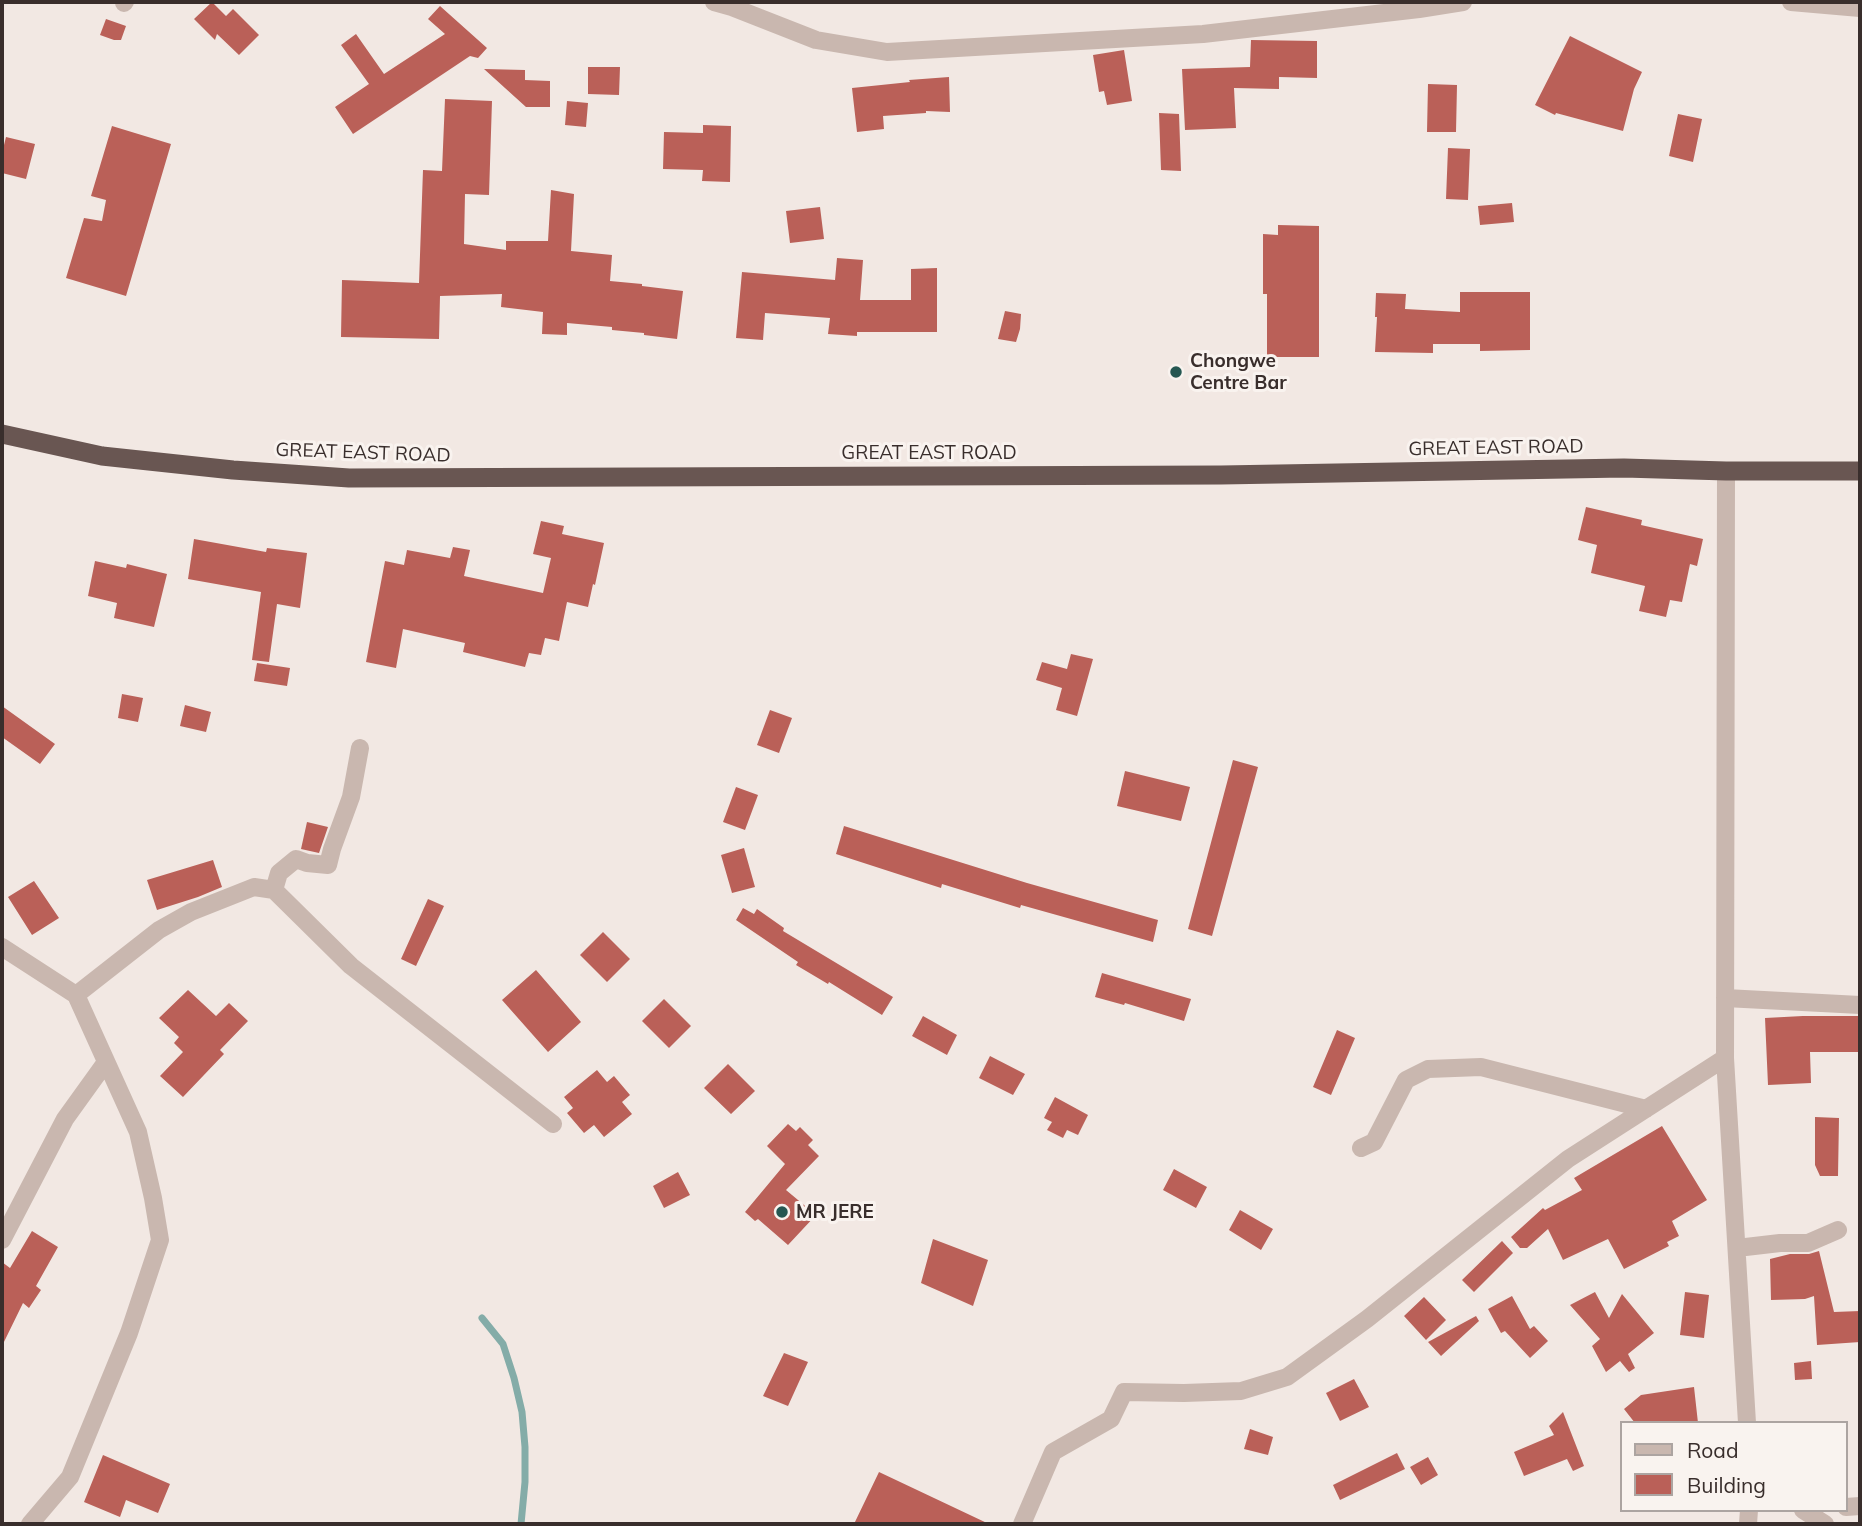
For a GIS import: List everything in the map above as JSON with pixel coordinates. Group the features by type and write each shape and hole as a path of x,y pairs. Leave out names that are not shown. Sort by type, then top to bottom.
{"highway":[{"name":"GREAT EAST ROAD","path":"2,434 102,456 233,470 349,478 1233,475 1624,468 1860,471"}],"street":[{"path":"714,2 732,6 816,40 887,52 1203,33 1418,5 1463,2"},
{"path":"1791,2 1860,8"},
{"path":"1726,471 1725,1058 1747,1421"},
{"path":"274,890 279,873 296,859 328,865 351,797 360,748"},
{"path":"76,995 159,930 191,912 254,887 274,890 351,966 553,1124"},
{"path":"2,947 76,995 138,1132 160,1240 129,1333 70,1477 36,1522"},
{"path":"1725,998 1860,1005"},
{"path":"1021,1524 1053,1452 1111,1419 1124,1392 1241,1391 1287,1377 1367,1319 1568,1159 1725,1058"},
{"path":"2,1240 65,1119 106,1062"},
{"path":"1361,1148 1374,1142 1406,1080 1428,1069 1481,1068 1646,1109"},
{"path":"1737,1248 1780,1242 1808,1243 1838,1230"},
{"path":"1806,1512 1825,1524"}],"building":[{"path":"212,2 226,16 233,9 259,35 239,55 217,34 215,40 194,19"},
{"path":"440,6 487,48 478,58 470,56 353,134 335,107 369,84 341,45 356,34 384,74 445,34 428,19"},
{"path":"106,19 126,26 121,40 100,35"},
{"path":"1570,36 1642,72 1634,89 1623,131 1556,113 1555,115 1535,105"},
{"path":"1251,40 1317,41 1317,78 1279,77 1279,89 1234,88 1236,128 1185,130 1182,69 1250,67"},
{"path":"1124,50 1132,101 1107,105 1104,91 1099,92 1093,55"},
{"path":"588,67 620,67 619,95 588,94"},
{"path":"484,69 525,70 525,80 550,81 550,107 526,107"},
{"path":"949,77 950,112 926,111 883,116 884,129 857,132 852,88"},
{"path":"1428,84 1457,85 1456,132 1427,132"},
{"path":"445,99 492,101 489,195 465,194 464,244 506,250 506,241 548,241 551,190 574,194 571,251 612,255 610,281 683,291 677,339 612,330 612,327 567,323 567,335 542,334 543,312 501,307 502,294 440,296 439,339 341,337 342,280 419,283 423,170 442,171"},
{"path":"567,101 588,103 586,127 565,125"},
{"path":"1159,113 1179,114 1181,171 1161,170"},
{"path":"1678,114 1702,119 1693,162 1669,156"},
{"path":"703,125 731,126 730,182 702,181 703,170 663,169 664,132 703,133"},
{"path":"112,126 171,144 126,296 66,278 84,218 102,221 106,200 91,196"},
{"path":"6,137 35,144 26,179 2,173 2,153"},
{"path":"1448,148 1470,149 1468,200 1446,199"},
{"path":"1512,203 1514,222 1480,225 1478,206"},
{"path":"820,207 824,239 790,243 786,211"},
{"path":"1278,225 1319,226 1319,357 1267,357 1263,234 1278,235"},
{"path":"837,258 863,260 860,300 911,300 911,269 937,268 937,332 857,332 857,336 828,334 830,318 765,313 763,340 736,338 742,272 835,280"},
{"path":"1460,292 1530,292 1530,350 1480,351 1480,344 1433,344 1433,353 1375,352 1376,293 1406,294 1405,309 1460,312"},
{"path":"1005,311 1021,314 1016,342 998,339"},
{"path":"1586,507 1642,520 1641,525 1703,539 1697,566 1690,564 1682,602 1670,600 1666,617 1639,611 1645,586 1591,573 1597,545 1578,540"},
{"path":"541,521 564,526 562,534 604,543 588,607 567,602 559,641 545,638 541,655 529,653 525,667 463,652 465,643 403,629 396,668 366,662 385,561 404,565 407,550 450,558 453,547 470,550 464,576 543,593 551,558 533,554"},
{"path":"194,539 266,552 267,548 307,553 300,608 277,604 269,662 252,660 261,592 188,579"},
{"path":"95,561 126,568 127,564 167,574 154,627 114,618 117,603 88,596"},
{"path":"1071,654 1093,659 1077,716 1056,710 1062,688 1036,680 1042,662 1067,669"},
{"path":"257,663 290,668 287,686 254,681"},
{"path":"122,694 143,698 138,722 118,718"},
{"path":"185,705 211,712 206,732 180,726"},
{"path":"2,706 55,744 40,764 2,737"},
{"path":"770,710 792,718 779,753 757,745"},
{"path":"1233,760 1258,767 1212,936 1188,929"},
{"path":"1125,771 1190,787 1181,821 1117,806"},
{"path":"736,787 758,795 745,830 723,822"},
{"path":"307,822 328,827 319,853 301,849"},
{"path":"844,826 1027,883 1158,920 1153,942 1021,905 1020,908 942,884 941,888 836,854"},
{"path":"744,848 755,887 732,893 721,855"},
{"path":"213,860 222,887 157,910 147,880"},
{"path":"34,881 59,918 32,935 8,897"},
{"path":"428,899 444,906 416,966 401,959"},
{"path":"743,908 754,914 757,909 784,928 783,931 893,997 882,1015 796,965 798,962 736,920"},
{"path":"603,932 630,959 607,982 580,955"},
{"path":"536,970 581,1022 548,1052 502,1000"},
{"path":"1102,973 1191,999 1184,1021 1095,997"},
{"path":"188,990 216,1016 229,1003 248,1021 220,1050 224,1054 183,1097 160,1076 183,1052 174,1043 179,1037 159,1018"},
{"path":"664,999 691,1026 669,1048 642,1021"},
{"path":"923,1016 957,1035 947,1055 912,1036"},
{"path":"1860,1016 1860,1052 1810,1052 1811,1083 1768,1085 1765,1018"},
{"path":"1337,1030 1355,1038 1331,1095 1313,1087"},
{"path":"990,1056 1025,1074 1013,1095 979,1078"},
{"path":"728,1064 755,1091 731,1114 704,1088"},
{"path":"597,1070 607,1082 614,1076 630,1095 622,1102 632,1114 604,1137 594,1125 584,1133 567,1113 573,1108 564,1097"},
{"path":"1055,1097 1088,1115 1078,1135 1067,1130 1063,1138 1047,1130 1052,1122 1044,1118"},
{"path":"1815,1117 1839,1118 1838,1176 1820,1176 1815,1165"},
{"path":"788,1124 796,1131 800,1127 813,1140 808,1145 819,1156 786,1190 816,1215 788,1245 758,1219 755,1221 745,1212 785,1164 767,1146"},
{"path":"1662,1126 1707,1200 1672,1221 1679,1236 1667,1242 1669,1246 1624,1269 1608,1239 1563,1260 1548,1229 1527,1248 1520,1248 1511,1237 1543,1208 1545,1210 1582,1190 1574,1178"},
{"path":"1174,1169 1207,1187 1196,1208 1163,1190"},
{"path":"678,1172 690,1195 664,1208 653,1186"},
{"path":"1240,1210 1273,1229 1261,1250 1229,1230"},
{"path":"32,1231 58,1247 36,1286 41,1290 29,1308 23,1303 2,1346 2,1262 10,1268"},
{"path":"933,1239 988,1260 973,1306 921,1283"},
{"path":"1502,1241 1513,1253 1474,1292 1462,1280"},
{"path":"1819,1251 1834,1312 1860,1311 1860,1342 1817,1345 1814,1296 1805,1299 1771,1300 1770,1259"},
{"path":"1595,1292 1609,1318 1622,1294 1654,1333 1628,1354 1635,1368 1629,1372 1620,1361 1606,1372 1592,1346 1600,1339 1570,1305"},
{"path":"1685,1292 1709,1295 1704,1338 1680,1335"},
{"path":"1512,1296 1530,1329 1534,1326 1548,1341 1530,1358 1505,1331 1501,1333 1488,1309"},
{"path":"1424,1297 1446,1320 1426,1340 1404,1316"},
{"path":"1476,1316 1479,1321 1441,1356 1428,1342"},
{"path":"784,1353 808,1362 788,1406 763,1396"},
{"path":"1811,1361 1812,1379 1795,1380 1794,1363"},
{"path":"1354,1379 1369,1407 1340,1421 1326,1393"},
{"path":"1694,1387 1698,1421 1633,1421 1624,1409 1641,1395"},
{"path":"1563,1412 1584,1466 1573,1471 1567,1459 1524,1476 1514,1452 1554,1435 1549,1426"},
{"path":"1250,1429 1273,1437 1268,1455 1244,1449"},
{"path":"1397,1453 1405,1469 1340,1500 1333,1485"},
{"path":"103,1455 170,1484 158,1513 126,1500 120,1517 84,1502"},
{"path":"1428,1457 1438,1475 1421,1485 1410,1467"},
{"path":"879,1472 989,1524 854,1524"}],"waterway":[{"path":"482,1318 503,1344 522,1412 525,1482 521,1524"}],"place":[{"name":"Chongwe Centre Bar","path":"1176,372"},
{"name":"MR JERE","path":"782,1212"}]}
